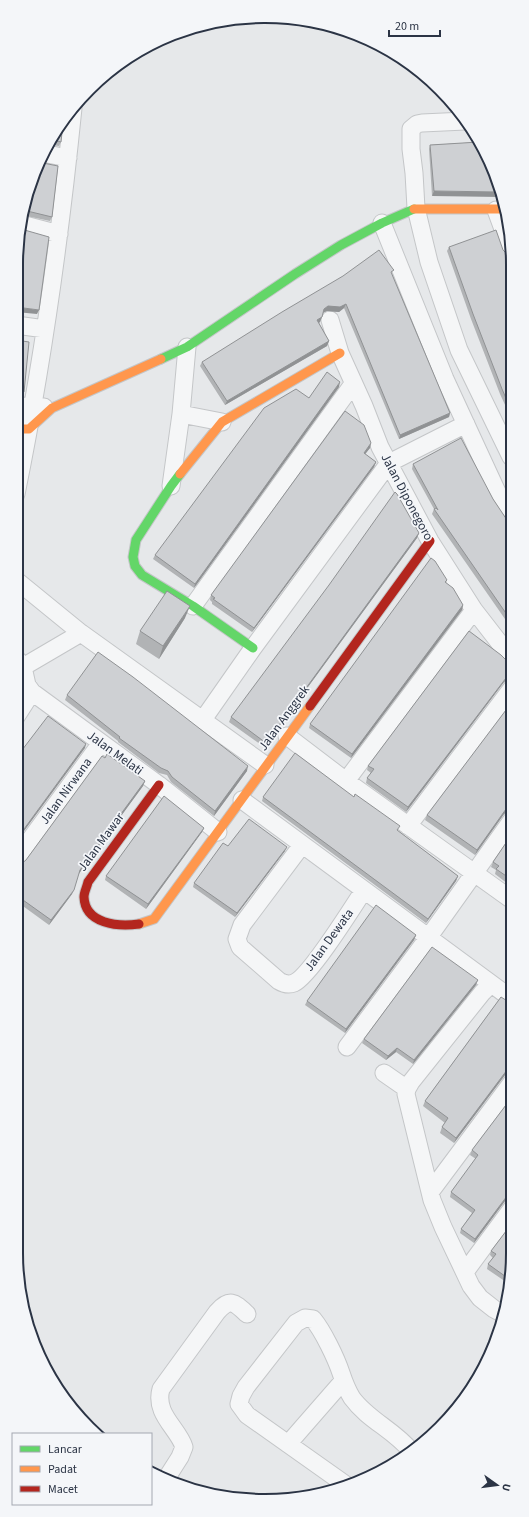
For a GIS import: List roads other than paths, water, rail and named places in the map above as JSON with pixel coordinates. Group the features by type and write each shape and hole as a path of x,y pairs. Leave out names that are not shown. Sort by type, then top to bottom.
{"street":[{"path":"23,429 33,407 59,234 72,119"},
{"path":"459,121 422,123 417,124 411,129 410,136 416,208 429,262 456,344 506,447"},
{"path":"50,155 68,158"},
{"path":"23,429 52,408 188,347 295,274 341,245 382,223 416,208 499,209"},
{"path":"382,223 432,350 499,496 506,506"},
{"path":"26,225 59,234"},
{"name":"Jalan Diponegoro","path":"330,320 340,353 388,463 430,541 474,610 506,651"},
{"path":"23,326 45,329"},
{"path":"171,486 188,347"},
{"path":"253,648 193,606 142,575 135,566 133,557 136,540 171,486 222,422 340,353"},
{"path":"193,606 353,384"},
{"path":"23,406 52,408"},
{"path":"181,414 222,422"},
{"path":"202,721 253,648 388,463 466,424"},
{"name":"Jalan Anggrek","path":"160,912 430,541"},
{"path":"23,586 81,634 265,766"},
{"path":"346,781 474,610"},
{"path":"23,663 81,634"},
{"path":"23,676 32,692 23,706"},
{"name":"Jalan Melati","path":"32,692 159,785 218,832"},
{"path":"408,826 506,696"},
{"path":"287,736 346,781 506,896"},
{"name":"Jalan Nirwana","path":"23,849 101,743"},
{"name":"Jalan Mawar","path":"159,785 88,882 84,890 84,901 87,909 93,916 101,922 110,925 135,925 147,923 154,919 160,912"},
{"path":"242,800 506,995"},
{"path":"347,1047 428,938 506,828"},
{"name":"Jalan Dewata","path":"302,845 247,916 238,932 237,940 240,947 279,981 284,984 294,983 309,970 364,890"},
{"path":"491,984 462,1017 407,1089 406,1094 420,1152 438,1213 471,1286 480,1298 499,1311"},
{"path":"384,1073 407,1089"},
{"path":"431,1191 506,1094"},
{"path":"465,1272 506,1216"},
{"path":"169,1474 180,1457 184,1447 180,1438 166,1419 160,1398 161,1389 224,1304 230,1302 237,1305 247,1314"},
{"path":"341,1481 247,1415 241,1409 239,1400 246,1387 296,1323 305,1318 310,1318 315,1322 337,1362 343,1381 351,1396 364,1412 398,1438 407,1447"},
{"path":"288,1444 343,1381"}]}
